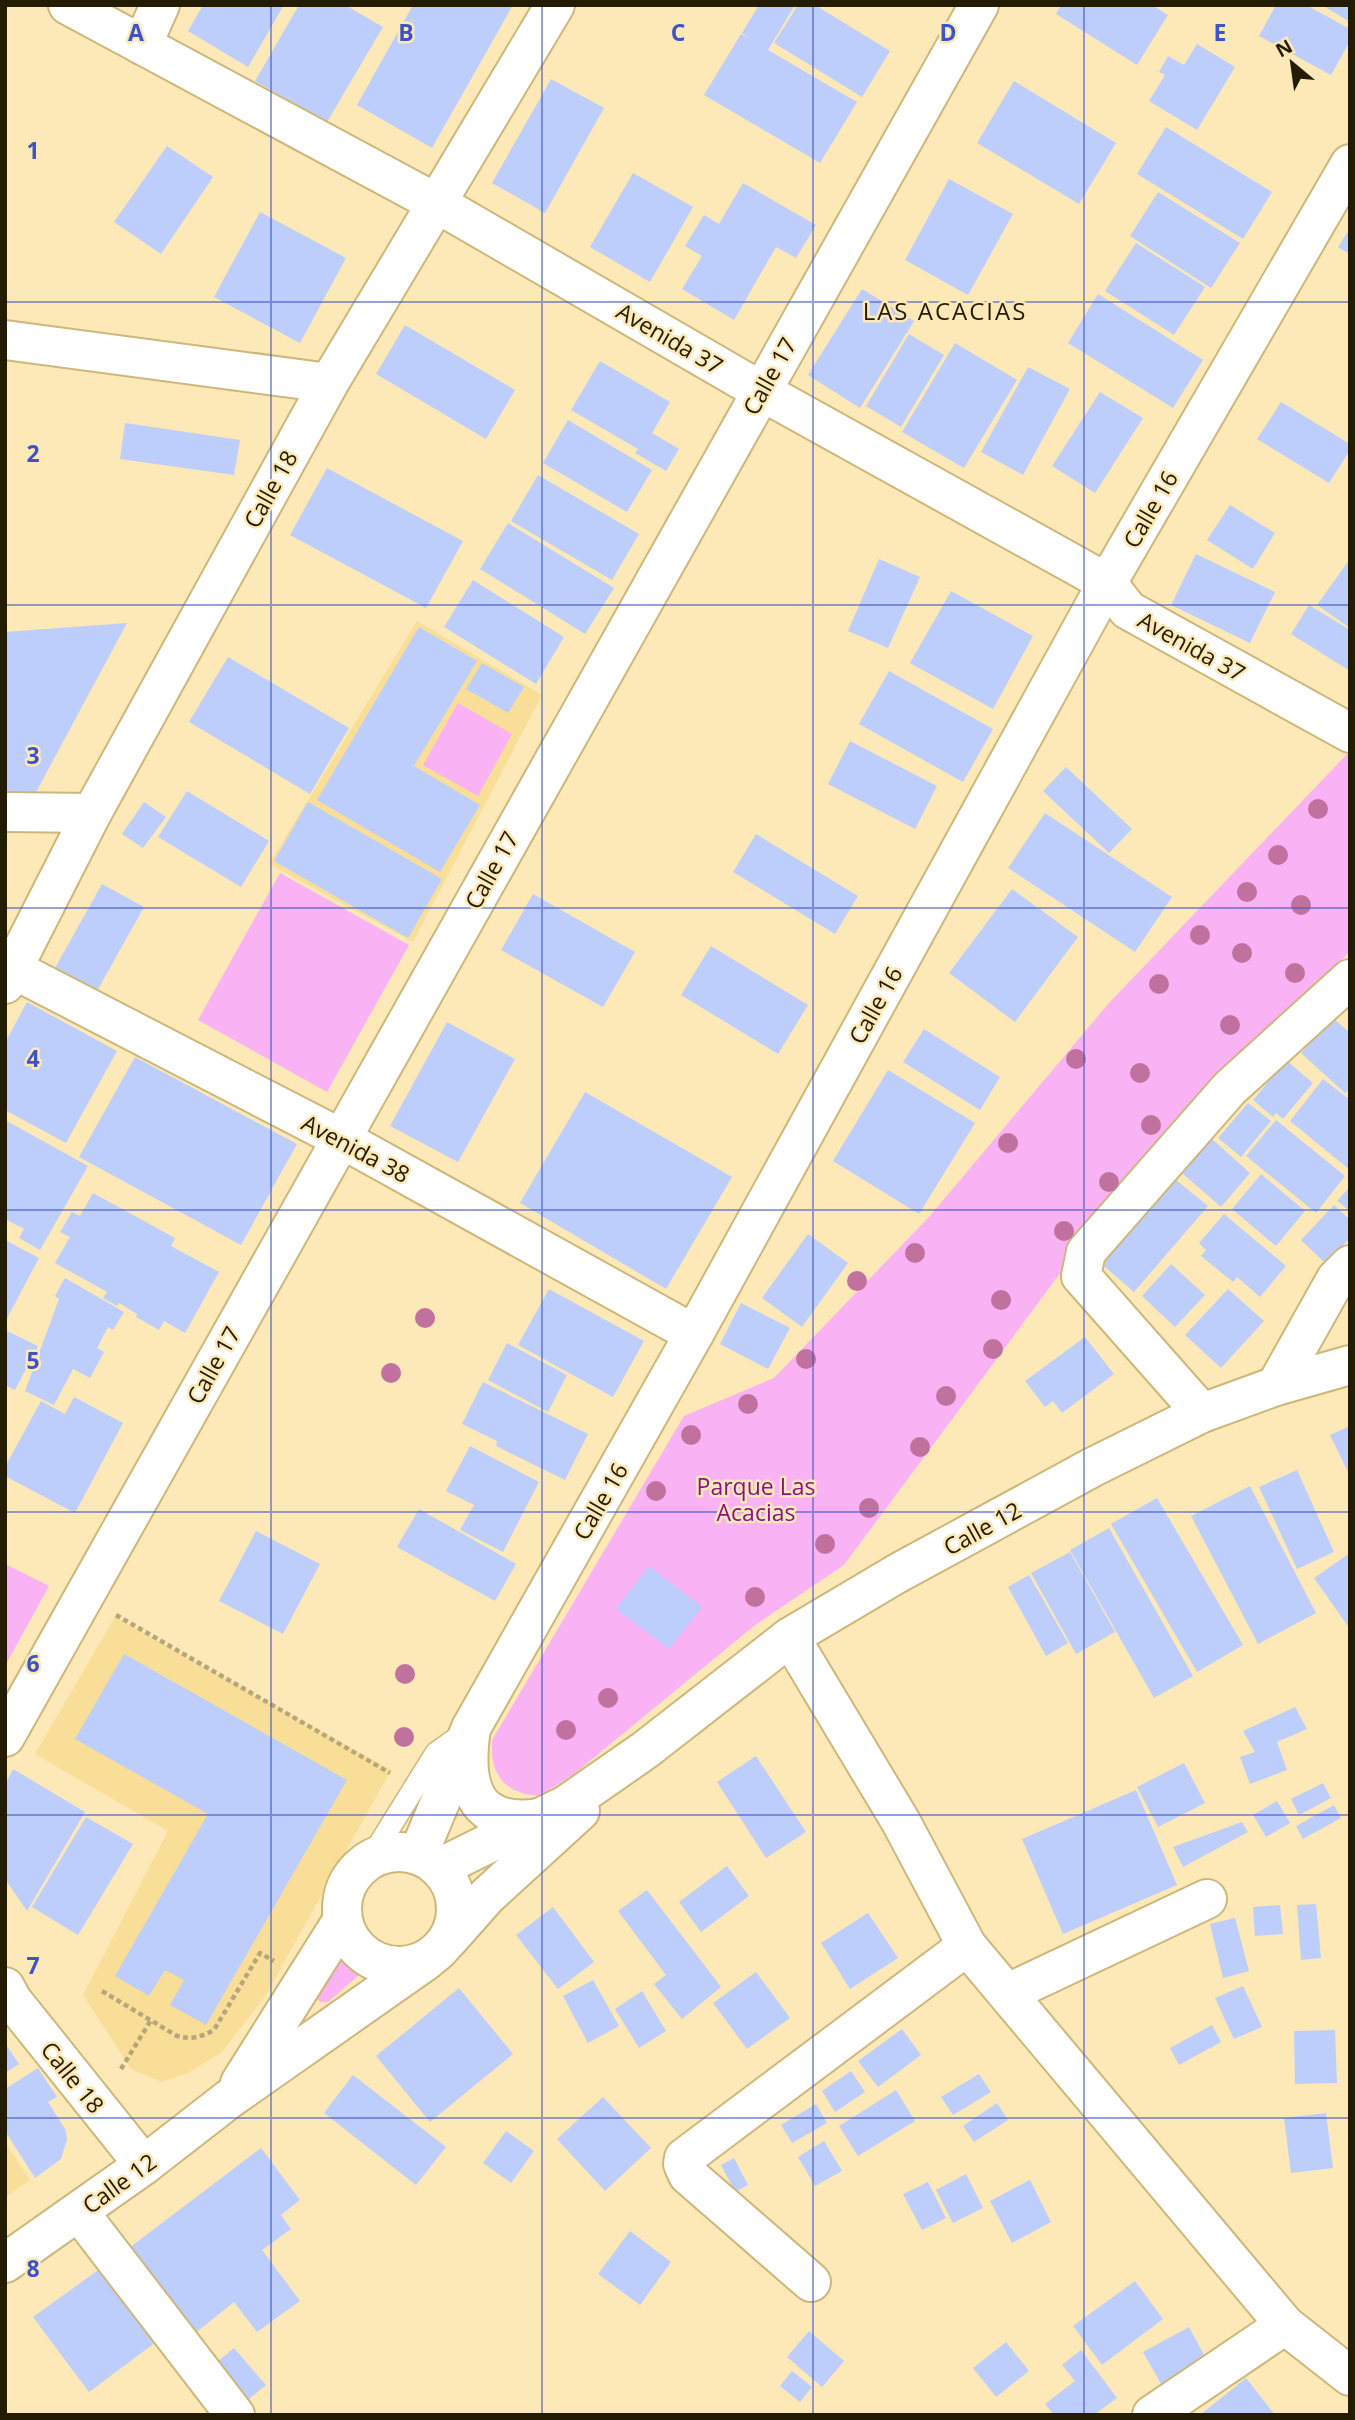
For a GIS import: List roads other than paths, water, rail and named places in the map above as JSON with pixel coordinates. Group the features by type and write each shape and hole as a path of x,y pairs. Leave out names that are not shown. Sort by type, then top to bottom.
{"street":[{"name":"Avenida 37","path":"68,5 438,204 761,391 1107,583 1128,610 1345,722"},
{"path":"142,44 160,5"},
{"name":"Calle 18","path":"9,976 92,813 329,383 555,5"},
{"name":"Calle 17","path":"5,1737 979,5"},
{"name":"Calle 16","path":"429,1861 471,1728 694,1334 1107,583 1350,164"},
{"path":"5,340 329,383"},
{"path":"5,811 92,813"},
{"name":"Avenida 38","path":"9,976 340,1138 694,1334"},
{"path":"1202,1413 1081,1276 1086,1252 1230,1088 1350,979"},
{"path":"1276,1386 1336,1279 1350,1265"},
{"name":"Calle 12","path":"429,1861 566,1805 645,1750 790,1637 898,1573 1081,1473 1202,1413 1276,1386 1350,1365"},
{"path":"790,1637 901,1822 967,1947 1285,2325 1350,2376"},
{"path":"471,1728 467,1770 478,1801 504,1819 518,1821 539,1818"},
{"name":"Calle 12","path":"5,2263 437,1951 487,1896 645,1750"},
{"path":"402,1852 429,1861 449,1881 455,1895 457,1911 454,1927 437,1951 410,1966 375,1962 360,1952 349,1938 342,1921 341,1903 346,1886 356,1871 370,1859 386,1853 402,1852"},
{"path":"1008,1993 1207,1899"},
{"name":"Calle 12","path":"229,2099 342,1921"},
{"path":"811,2282 688,2175 683,2164 684,2158 967,1947"},
{"name":"Calle 18","path":"5,1987 12,2000 144,2165"},
{"path":"79,2212 235,2415"},
{"path":"1152,2415 1285,2325"}],"lane":[{"path":"370,1859 436,1753 471,1728"}],"district":[{"name":"LAS ACACIAS","path":"945,310"}],"park label":[{"name":"Parque Las Acacias","path":"756,1499"}]}
